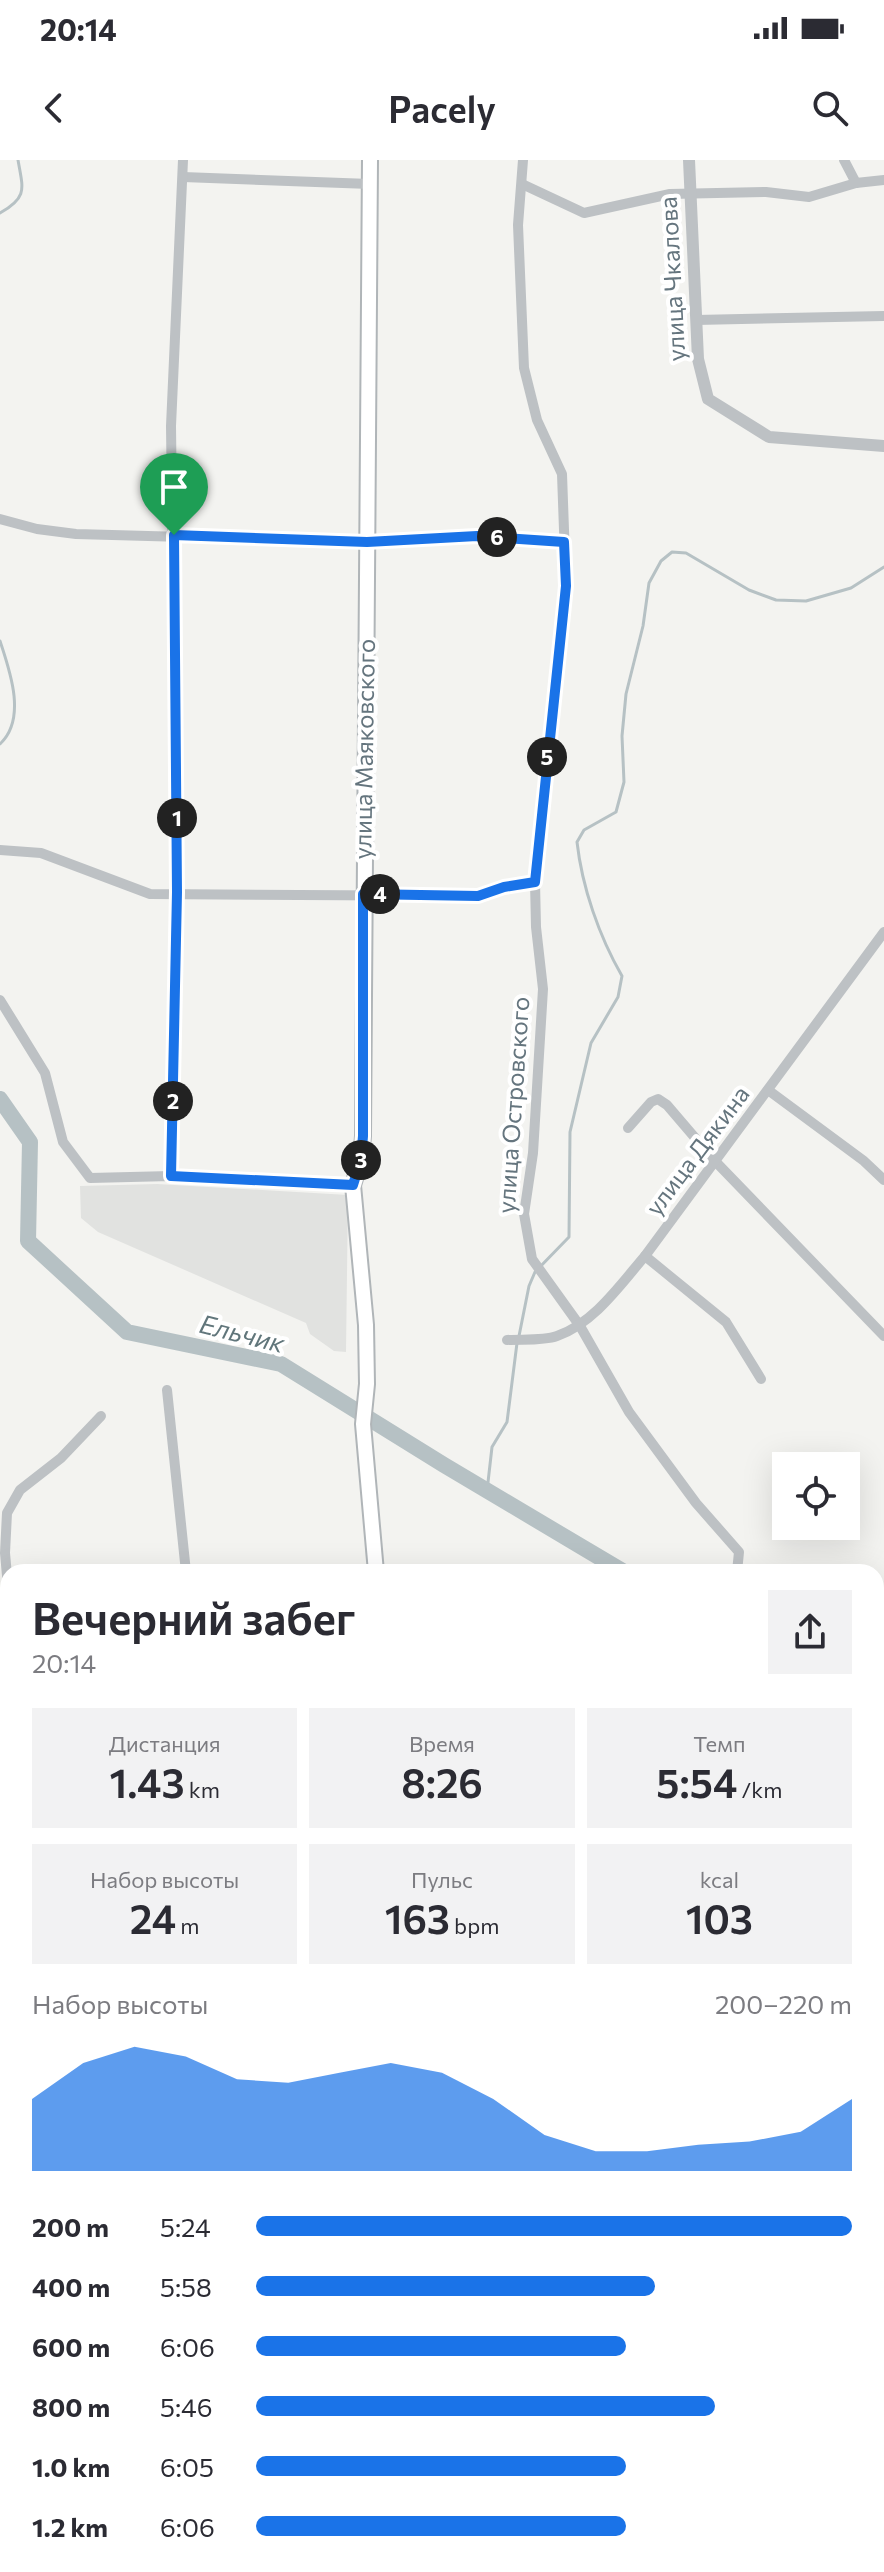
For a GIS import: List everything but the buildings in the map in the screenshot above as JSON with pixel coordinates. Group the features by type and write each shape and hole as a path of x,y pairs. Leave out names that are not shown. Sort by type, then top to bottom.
{"main road":[{"name":"улица Маяковского","path":"370,160 363,1136 361,1159 353,1185 366,1325 367,1384 363,1424 375,1564"}],"street":[{"path":"171,1176 177,892 171,426 183,160"},
{"name":"улица Островского","path":"523,160 518,225 524,368 537,420 562,474 566,586 535,882 543,989 533,1153 524,1214 532,1259 580,1326 629,1412 696,1503 739,1552 738,1564"},
{"name":"улица Чкалова","path":"689,160 698,359 708,399 769,437 884,446"},
{"path":"844,160 856,183"},
{"path":"183,177 370,184"},
{"path":"522,184 584,213 670,194 766,192 809,197 856,183 884,180"},
{"path":"696,320 884,316"},
{"path":"0,519 64,533 367,542 477,536 564,542"},
{"path":"0,850 41,853 150,894 478,896 504,887 535,882"},
{"name":"улица Дякина","path":"507,1340 554,1337 580,1326 645,1256 884,932"},
{"path":"0,1000 45,1073 63,1142 90,1178 171,1176 353,1185"},
{"path":"768,1090 864,1161 884,1180"},
{"path":"628,1128 651,1102 658,1099 667,1105 714,1160 884,1336"},
{"path":"645,1256 726,1322 761,1379"},
{"path":"167,1390 185,1564"},
{"path":"6,1564 7,1513 20,1490 61,1458 101,1416"}],"shaded area":[{"path":"157,1184 348,1195 346,1352 334,1351 310,1334 306,1323 98,1232 81,1218 80,1186"}],"waterway":[{"path":"0,213 19,197 21,178 18,160"},
{"path":"519,1336 529,1286 535,1272 569,1237 570,1132 591,1043 618,997 622,976 593,911 577,842 584,830 616,812 624,782 622,736 626,694 643,626 649,583 661,561 672,552 686,553 749,590 776,600 806,601 851,588 884,567"},
{"path":"0,641 12,680 15,708 13,722 0,744"},
{"name":"Ельчик","path":"0,1099 30,1142 28,1241 127,1332 281,1364 611,1564"},
{"path":"487,1491 492,1447 507,1422 517,1343"}],"route":[{"path":"174,535 367,542 477,536 564,542 566,586 535,882 504,887 478,896 363,894 363,1136 361,1159 353,1185 171,1176 177,892 174,535"}]}
